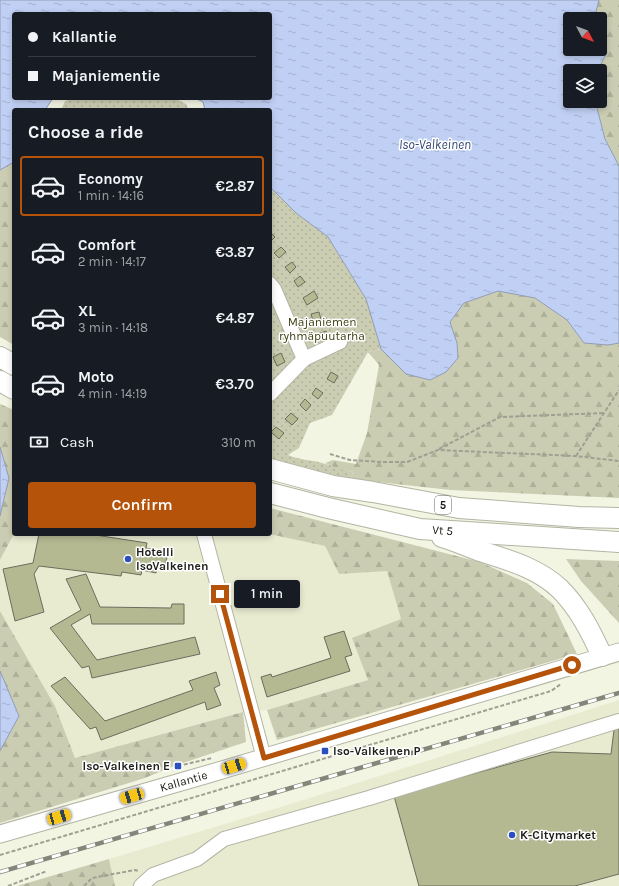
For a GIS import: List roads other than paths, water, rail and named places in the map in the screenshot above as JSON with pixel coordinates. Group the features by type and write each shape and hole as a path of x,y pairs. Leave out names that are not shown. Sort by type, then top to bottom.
{"highway":[{"path":"0,357 12,364"},
{"path":"0,381 12,388"},
{"name":"Vt 5","path":"272,470 333,486 458,508 579,517 619,518"},
{"name":"Vt 5","path":"272,494 420,529 619,542"},
{"path":"420,529 511,561 545,578 559,589 581,615 593,636 610,654"}],"main road":[{"name":"Kallantie","path":"0,834 264,758 610,654"}],"lane":[{"path":"272,286 304,359"},
{"path":"272,392 304,359 340,342"},
{"path":"205,536 264,758"},
{"path":"141,886 152,875 197,859 224,839 369,798 619,721"}],"water":[{"name":"Iso-Valkeinen","path":"0,0 599,0 596,12 563,12 563,56 605,56 601,64 563,64 563,108 597,108 605,139 619,166 619,343 608,345 584,343 567,320 535,298 498,291 464,303 450,322 457,343 458,358 446,372 430,380 406,374 381,349 366,299 328,237 296,213 272,189 272,108 204,108 203,102 199,100 272,100 272,12 12,12 12,100 52,100 46,108 12,108 12,163 0,170"},
{"path":"0,447 9,478 0,516"},
{"path":"0,671 19,716 0,751"}],"railway":[{"path":"0,872 619,693"}],"place":[{"name":"Hotelli IsoValkeinen","path":"128,559"},
{"name":"Iso-Valkeinen P","path":"325,751"},
{"name":"Iso-Valkeinen E","path":"178,766"},
{"name":"K-Citymarket","path":"512,835"}],"park label":[{"name":"Majaniemen ryhmäpuutarha","path":"322,329"}]}
